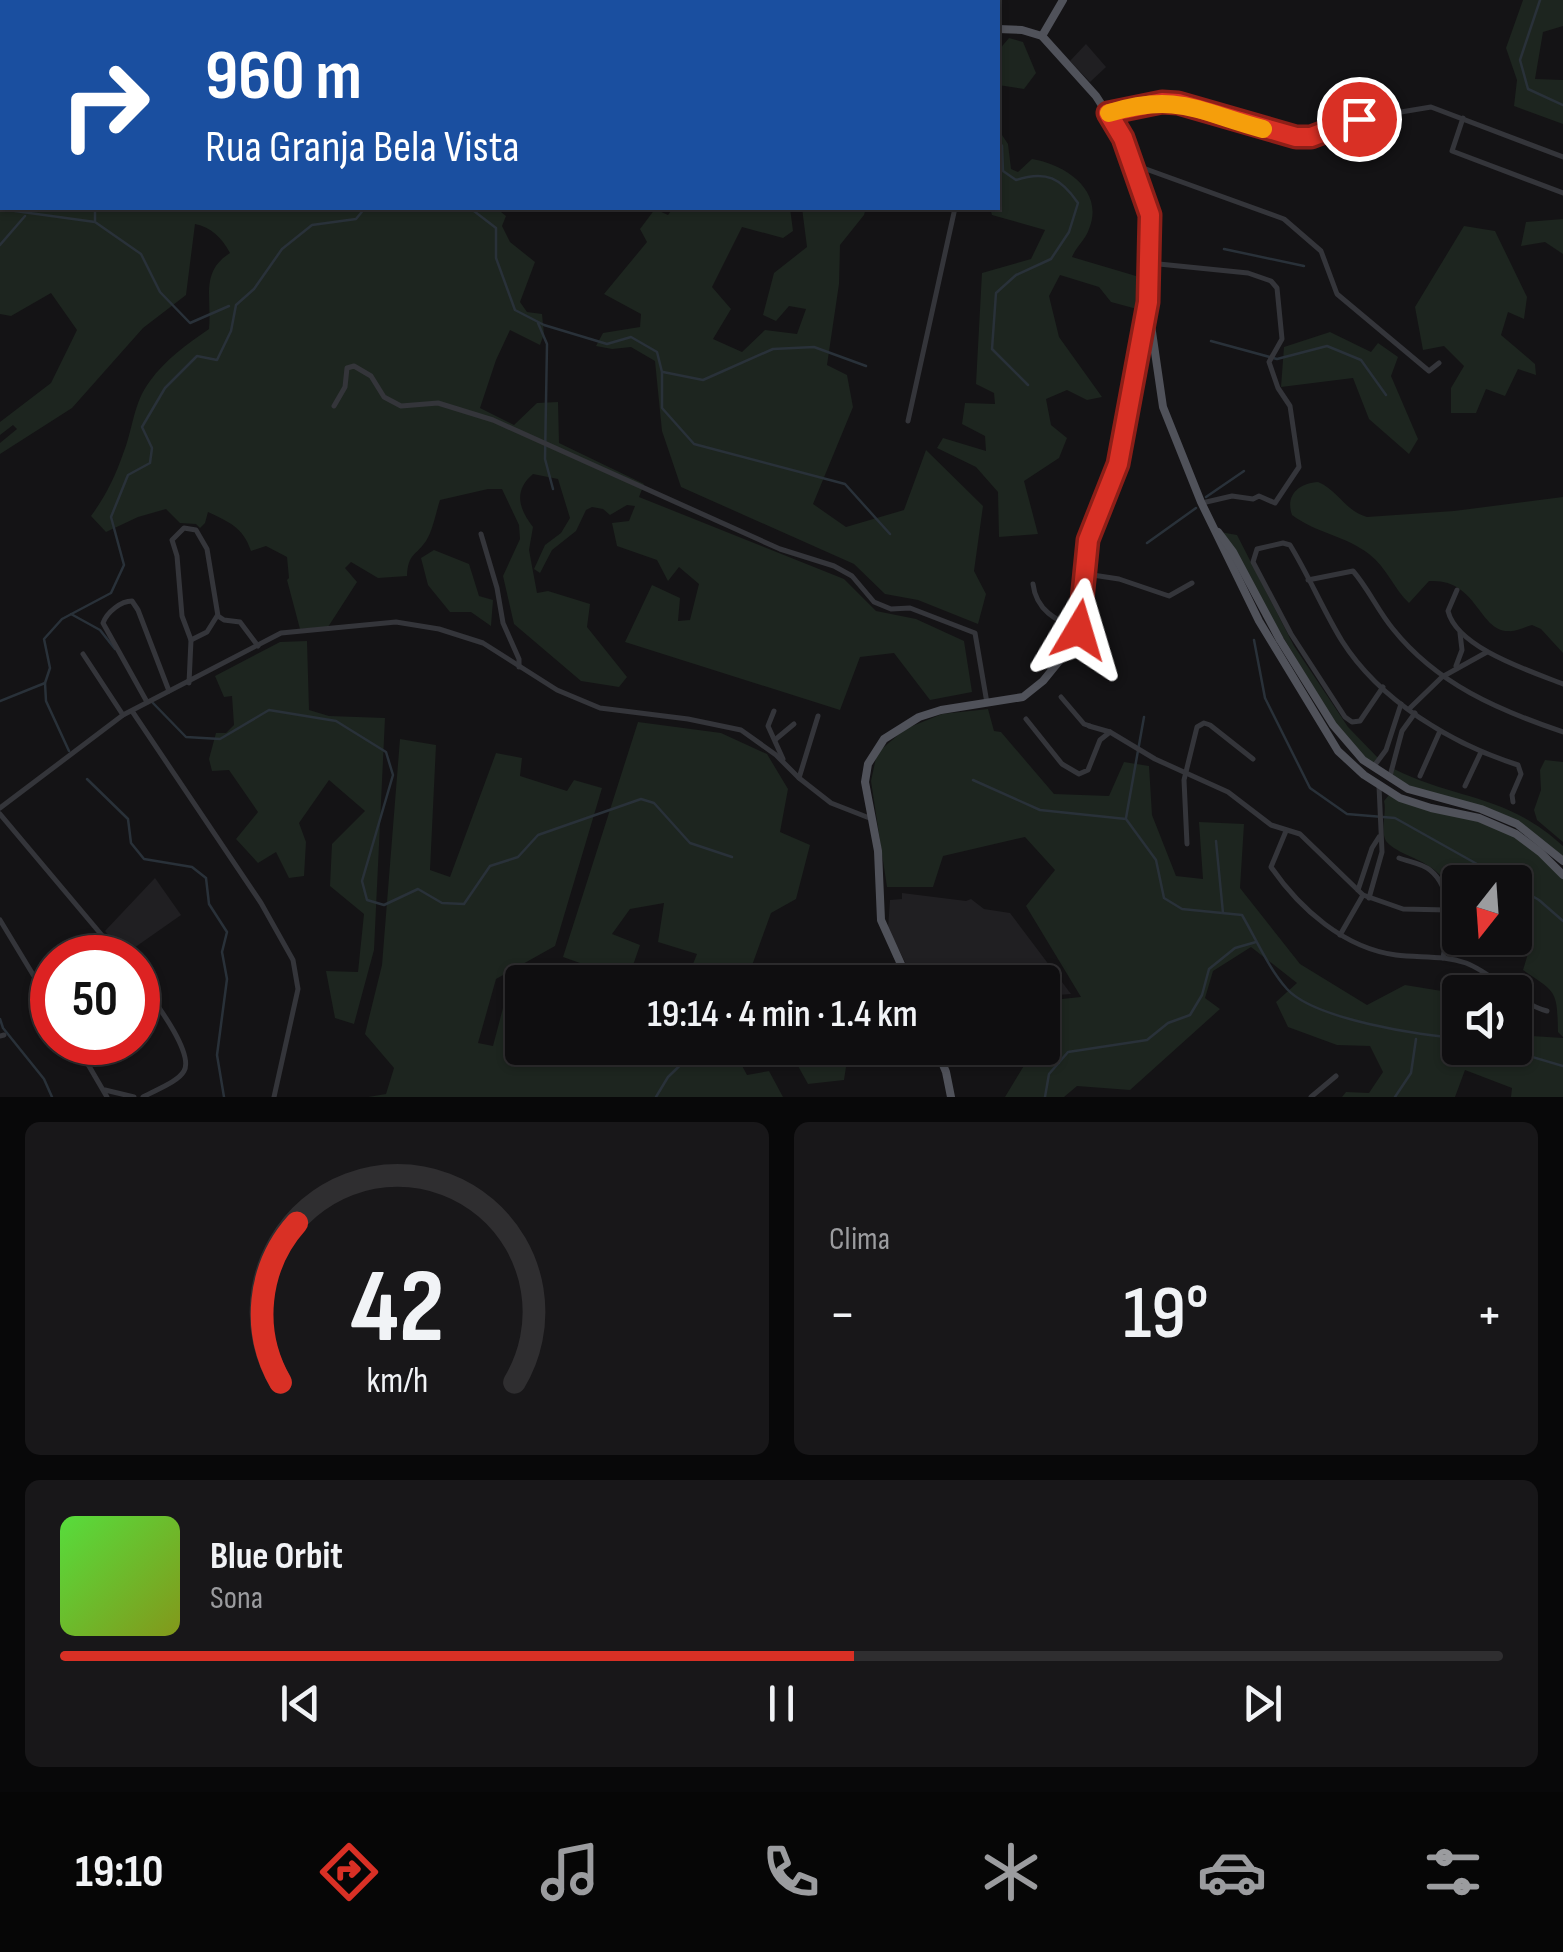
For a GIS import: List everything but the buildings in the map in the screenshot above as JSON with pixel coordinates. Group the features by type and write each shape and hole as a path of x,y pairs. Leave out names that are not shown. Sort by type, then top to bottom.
{"main road":[{"path":"1042,36 1064,0"},
{"path":"1002,29 1042,36 1108,113 1132,164 1150,215 1148,302 1163,406 1229,565 1330,741 1357,770 1390,793 1504,828 1540,852 1563,875"},
{"path":"901,965 880,920 881,880 865,774 884,739 902,726 930,714 1023,696 1069,649 1079,630 1092,528 1118,464 1148,302"},
{"path":"1141,334 1152,337"},
{"path":"1210,520 1333,725 1368,763 1408,788 1508,820 1563,861"},
{"path":"1357,770 1356,763 1368,763"},
{"path":"1400,798 1408,796 1408,788"},
{"path":"943,1065 951,1097"}],"street":[{"path":"1108,113 1162,102 1178,103 1296,137 1311,137 1359,119 1427,107 1563,157"},
{"path":"1463,118 1452,150 1563,193"},
{"path":"1132,164 1284,219 1322,251 1337,294 1429,371 1439,363"},
{"path":"908,421 955,210"},
{"path":"1149,263 1248,273 1271,281 1277,288 1281,344 1269,362 1278,388 1290,406 1299,467 1276,503 1259,496 1232,496 1202,503"},
{"path":"334,406 345,388 347,368 354,366 371,376 384,397 401,406 438,403 493,420 780,549 834,566 852,576 874,602 891,610 910,608 976,634 987,704"},
{"path":"189,683 191,640 182,616 172,546 172,540 184,528 196,530 207,549 218,616 208,632 191,640"},
{"path":"481,534 503,623 519,666"},
{"path":"1383,687 1360,721 1352,722 1345,717 1290,634 1253,555 1257,550 1287,544 1292,548 1344,643 1383,687 1412,711 1440,731 1520,767 1512,802"},
{"path":"1308,580 1350,570 1356,573 1394,630 1442,677 1482,701 1563,732"},
{"path":"1086,574 1119,579 1169,596 1192,582"},
{"path":"1033,584 1048,614 1079,630"},
{"path":"1456,668 1462,650 1459,630 1448,611 1457,590"},
{"path":"146,702 103,623 109,613 126,601 132,601 138,610 169,691"},
{"path":"218,616 240,622 258,646"},
{"path":"102,935 0,811 123,715 282,633 396,622 439,628 483,643 556,690 600,708 740,730 831,802 871,814"},
{"path":"1459,630 1517,667 1563,684"},
{"path":"1390,779 1395,753 1412,711 1442,677 1489,652"},
{"path":"83,654 123,715"},
{"path":"1061,697 1090,726 1237,798 1263,820 1305,837 1363,894 1403,908 1442,910"},
{"path":"1368,763 1380,762 1402,702"},
{"path":"131,710 261,903 293,960 298,989 274,1097"},
{"path":"774,711 768,726 783,762"},
{"path":"799,778 818,716"},
{"path":"1026,719 1062,764 1079,774 1088,770 1106,734"},
{"path":"1186,844 1185,771 1197,727 1204,723 1253,759"},
{"path":"776,739 794,724"},
{"path":"1420,776 1440,731"},
{"path":"1386,750 1395,753"},
{"path":"1465,786 1481,752"},
{"path":"1379,786 1382,808"},
{"path":"1340,935 1380,858 1383,799 1390,793"},
{"path":"1287,830 1272,860 1273,871 1314,916 1340,935 1389,954 1443,958 1481,970 1547,1010"},
{"path":"1363,894 1369,855 1379,837"},
{"path":"1369,855 1380,858"},
{"path":"1399,858 1425,867 1442,888"},
{"path":"0,920 30,970"},
{"path":"143,1097 179,1076 186,1064 160,1012"},
{"path":"89,1065 106,1093 134,1097"},
{"path":"1311,1097 1336,1076"}],"shaded area":[{"path":"1523,0 1563,0 1563,26 1543,32 1535,79 1563,80 1563,124 1514,106 1517,80 1506,48"},
{"path":"1009,38 1023,42 1036,73 1024,89 1000,85 1000,49"},
{"path":"1086,44 1106,67 1090,82 1070,61"},
{"path":"1000,132 1008,144 1011,169 1018,172 1032,159 1044,162 1068,173 1086,191 1092,215 1088,233 1072,257 1136,276 1137,309 1111,302 1099,287 1060,275 1049,296 1059,337 1102,397 1087,400 1067,390 1046,399 1051,425 1067,438 1059,458 1024,481 1038,534 999,537 998,492 976,467 937,448 943,438 986,451 985,436 962,424 965,403 995,404 994,393 976,384 982,273 1031,259 1045,230 992,215 991,210 1000,210"},
{"path":"0,210 498,210 506,216 502,226 510,242 535,262 520,302 527,312 542,314 544,334 540,345 510,330 480,408 514,425 537,403 558,402 559,443 644,484 639,497 844,579 876,611 916,619 964,641 972,692 930,700 894,653 860,657 840,710 625,642 652,585 680,598 678,621 690,620 699,584 679,567 668,581 657,560 617,546 612,523 629,521 635,506 627,505 610,515 603,509 586,510 576,531 552,550 540,573 534,569 545,545 561,533 570,518 558,479 533,474 523,487 520,500 533,527 529,550 537,593 548,591 590,604 587,627 627,677 619,687 581,681 514,624 503,576 520,539 519,525 502,489 440,500 428,537 411,559 407,576 378,578 351,562 345,568 357,582 328,627 300,629 287,580 287,557 266,546 251,551 229,522 208,512 200,528 180,523 166,509 106,532 91,516 117,471 140,398 150,381 162,366 209,329 211,277 230,253 216,234 195,224 186,295 143,328 72,408 0,454 0,443 17,429 13,425 0,435 0,422 51,383 77,330 51,293 11,316 0,314"},
{"path":"654,210 668,215 672,210 790,210 793,231 783,238 742,227 712,287 731,309 713,339 742,352 765,330 797,334 806,309 789,306 776,321 763,315 774,273 807,247 802,210 865,210 840,245 839,284 827,365 847,375 853,407 813,504 846,527 904,510 926,450 983,506 974,571 986,594 978,624 918,600 885,594 854,564 681,487 662,431 655,361 631,347 596,346 603,333 640,327 641,314 604,294 647,242 640,229"},
{"path":"1563,219 1563,254 1545,242 1521,246 1526,222"},
{"path":"1464,226 1495,231 1527,297 1524,319 1508,312 1501,335 1535,364 1536,375 1518,369 1505,396 1486,389 1476,413 1451,413 1451,388 1464,366 1444,346 1423,350 1415,307"},
{"path":"1330,332 1371,352 1378,343 1398,357 1391,376 1418,439 1409,454 1369,419 1353,378 1281,387 1284,347"},
{"path":"1318,482 1367,517 1563,497 1563,653 1541,629 1532,625 1511,631 1498,628 1467,595 1445,582 1429,581 1409,603 1369,554 1292,515 1290,502 1295,491"},
{"path":"1220,532 1237,535 1294,646 1348,727 1379,759 1376,763 1369,762 1333,720"},
{"path":"434,550 469,564 479,596 493,600 491,626 471,612 450,612 428,585 421,558"},
{"path":"307,641 309,710 329,716 385,718 374,950 354,1024 335,1018 326,971 358,972 364,914 330,886 332,844 365,811 329,780 299,823 306,842 304,876 289,878 276,852 258,863 236,839 258,812 229,770 212,771 209,759 216,733 226,733 234,725 232,696 224,697 215,676 280,642"},
{"path":"988,709 994,731 1001,732 1054,794 1109,796 1124,762 1149,766 1152,815 1176,876 1203,879 1199,822 1244,824 1240,888 1300,964 1367,1005 1405,985 1442,991 1442,1065 1532,1065 1532,1036 1563,1038 1563,1097 1511,1097 1512,1088 1465,1070 1455,1097 1342,1097 1346,1092 1369,1093 1383,1072 1370,1046 1337,1045 1288,1027 1276,1002 1297,983 1251,947 1213,971 1205,998 1220,1009 1130,1090 1077,1086 1064,1097 1005,1097 1024,1065 1060,1065 1060,999 1081,997 1026,906 1055,870 1025,837 943,856 933,887 887,887 871,781 877,753 905,729 942,714"},
{"path":"638,722 721,733 767,754 788,789 780,832 810,845 796,899 771,913 752,965 693,965 697,954 658,942 664,903 630,909 612,934 640,945 633,965 586,965 563,957"},
{"path":"400,739 436,745 430,870 450,877 496,753 522,758 520,776 567,791 574,780 602,788 555,946 521,965 505,965 505,974 496,979 478,1043 493,1046 505,1000 505,1065 742,1065 747,1075 769,1071 783,1097 368,1097 386,1094 394,1068 365,1034 382,965"},
{"path":"1545,760 1563,762 1563,842 1537,820 1534,810"},
{"path":"1394,769 1522,816 1563,846 1563,858 1522,825 1420,791 1392,776"},
{"path":"1389,795 1494,825 1528,844 1563,878 1563,1037 1558,1032 1553,994 1523,970 1528,955 1532,955 1532,865 1442,865 1442,877 1386,841 1384,801"},
{"path":"155,878 181,915 152,935 108,935 105,931"},
{"path":"902,893 971,899 984,909 1010,913 1049,965 906,965 888,928 890,900 902,899"},
{"path":"1060,979 1071,994 1060,995"},
{"path":"797,1065 846,1067 844,1080 808,1084"}],"waterway":[{"path":"1540,0 1520,60 1528,89 1563,105"},
{"path":"1000,143 1003,171 1016,180 1052,178 1078,203 1069,232 1051,259 1016,275 996,293 992,349 1028,385"},
{"path":"13,210 95,222 141,254 160,292 190,323 229,306"},
{"path":"95,210 95,221"},
{"path":"0,701 45,683 50,668 44,639 62,619 111,593 124,565 111,517 128,475 150,463 152,448 142,427 165,388 197,356 217,360 231,331 236,305 254,289 282,249 312,225 356,219 363,210"},
{"path":"473,210 496,228 496,258 515,310 544,325 607,344 631,337 657,352 662,372 662,408 694,444 845,484 890,534"},
{"path":"0,245 25,216"},
{"path":"1224,249 1304,266"},
{"path":"538,323 547,344 545,459 553,489"},
{"path":"1211,341 1277,359 1327,346 1361,360 1386,395"},
{"path":"663,372 703,380 773,349 814,347 866,366"},
{"path":"1206,497 1244,471"},
{"path":"1147,543 1196,508"},
{"path":"71,614 100,630 115,649"},
{"path":"1254,640 1265,698 1310,788 1347,814 1395,818 1479,865"},
{"path":"45,683 46,701 69,751"},
{"path":"151,701 186,737 220,739 269,710 336,721 386,752 393,775 362,881 367,900 384,905 418,889 442,903 464,904 490,866 518,857 538,835 641,799 654,803 690,843 732,857"},
{"path":"1126,818 1144,717"},
{"path":"87,779 128,819 131,843 144,859 192,867 206,878 209,904 227,932 222,952 227,979 217,1055 224,1097"},
{"path":"973,780 1040,810 1126,819 1156,860 1164,898 1182,909 1242,915 1274,972 1301,1000 1369,1024 1442,1036"},
{"path":"1216,841 1223,913"},
{"path":"1532,896 1563,921"},
{"path":"1045,1097 1049,1074 1068,1052 1147,1040 1168,1023 1190,1015 1202,995 1209,969 1235,948 1256,942"},
{"path":"0,1019 44,1079 52,1097"},
{"path":"1395,1097 1411,1073 1416,1039"},
{"path":"1532,1057 1563,1066"},
{"path":"656,1097 680,1065"}],"slow traffic":[{"path":"1109,113 1130,106 1178,103 1263,129"}],"route":[{"path":"1079,630 1088,540 1118,464 1148,302 1150,215 1123,138 1108,113 1130,106 1178,103 1296,137 1322,134 1359,119"}]}
